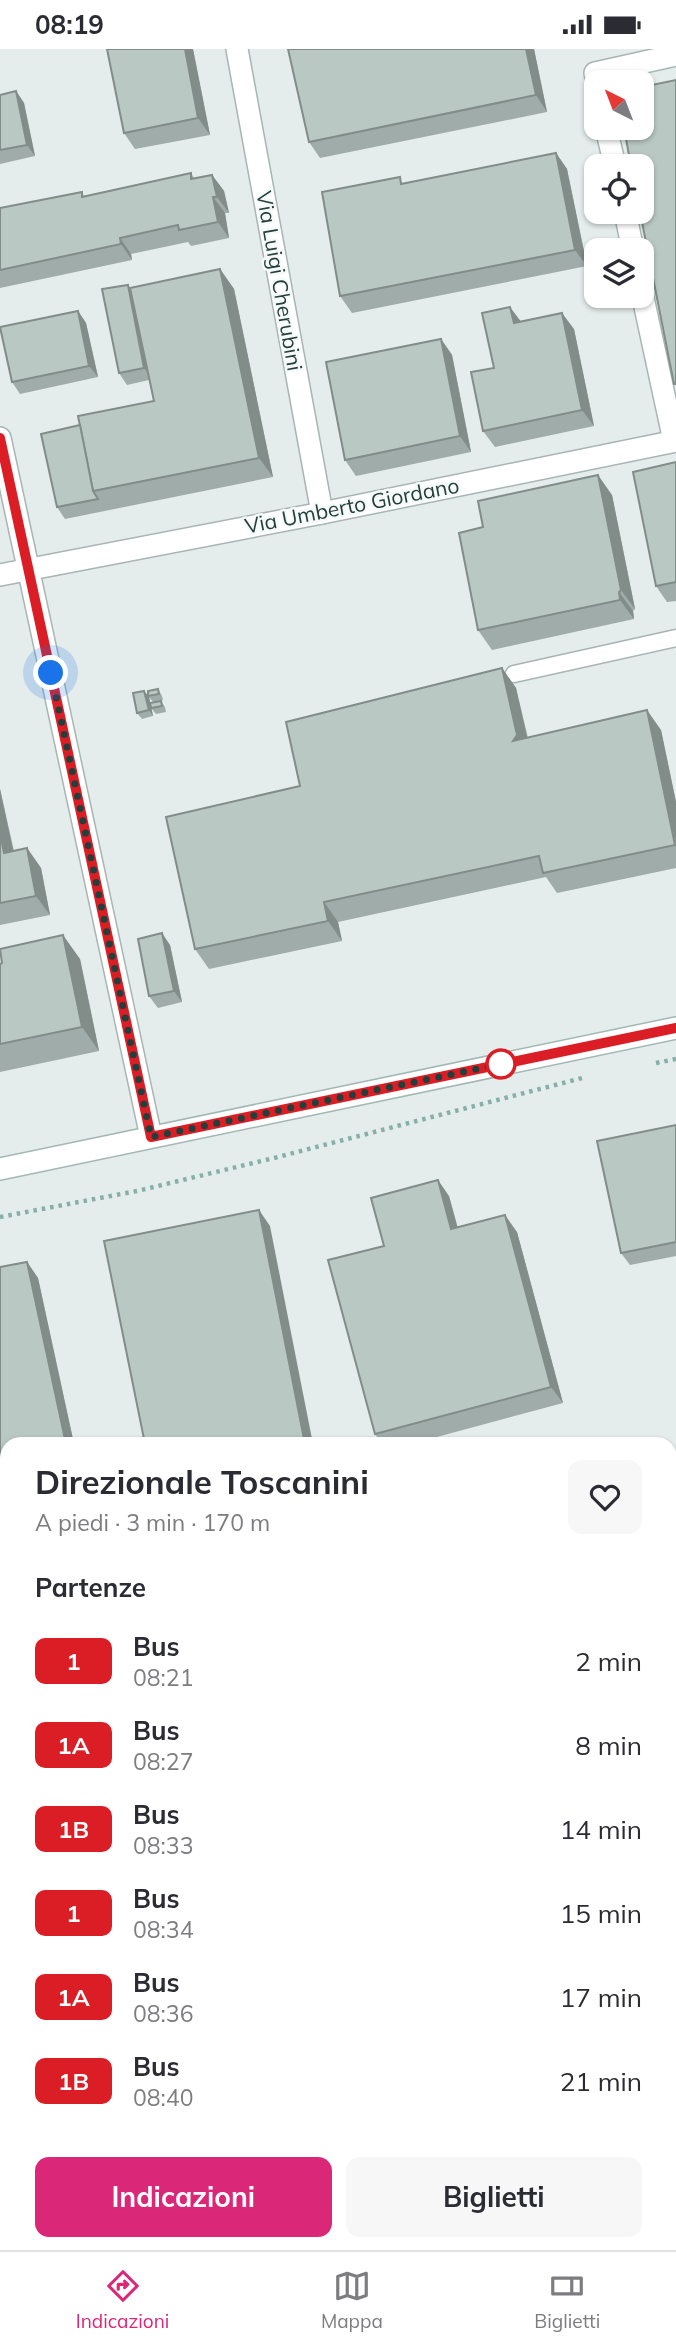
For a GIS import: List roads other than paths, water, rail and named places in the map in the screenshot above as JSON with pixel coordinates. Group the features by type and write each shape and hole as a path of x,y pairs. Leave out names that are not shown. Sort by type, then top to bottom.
{"street":[{"name":"Via Luigi Cherubini","path":"237,49 322,513"},
{"path":"608,70 676,55"},
{"name":"Via Umberto Giordano","path":"0,575 675,441 645,308"},
{"path":"0,438 151,1137"},
{"path":"0,1169 676,1028"}],"lane":[{"path":"514,674 676,638"}]}
